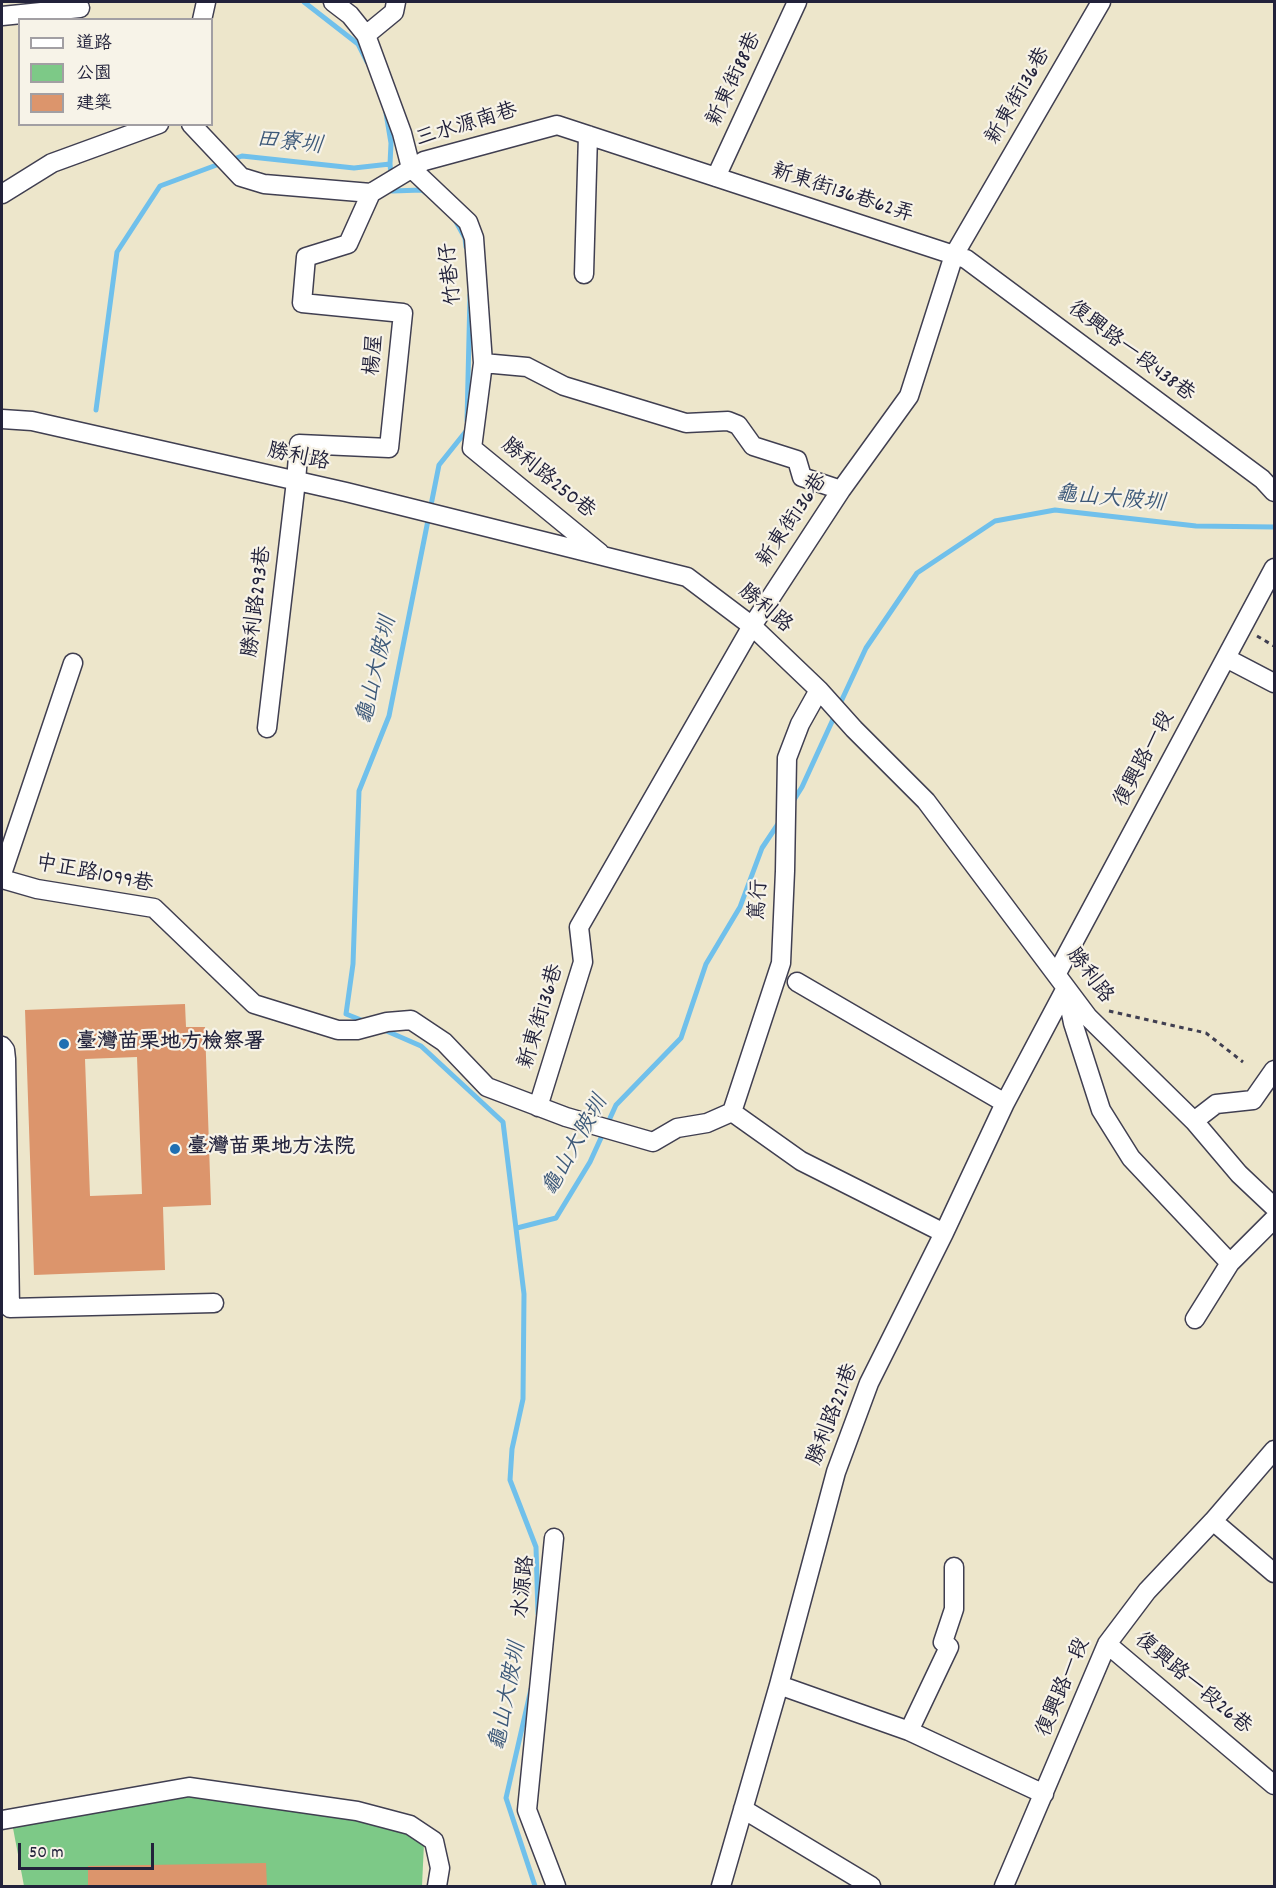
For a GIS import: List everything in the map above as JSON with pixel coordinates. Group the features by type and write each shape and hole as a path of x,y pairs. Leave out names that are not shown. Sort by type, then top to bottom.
{"street":[{"path":"202,18 206,2"},
{"name":"三水源南巷","path":"333,2 350,15 366,35 402,133 405,172 424,161 557,125 716,177"},
{"path":"366,35 394,12 396,2"},
{"name":"新東街88巷","path":"716,177 797,2"},
{"name":"新東街136巷","path":"538,1107 584,962 579,927 752,626 841,490 909,396 954,255 1101,2"},
{"path":"2,16 34,7 82,10"},
{"path":"2,194 52,163 153,126"},
{"path":"193,126 241,177 264,184 371,192 405,172"},
{"path":"584,274 588,135"},
{"name":"竹巷仔","path":"405,172 468,222 474,238 483,363"},
{"name":"新東街136巷62弄","path":"716,177 954,255"},
{"name":"楊屋","path":"296,481 299,444 389,448 403,313 302,303 306,257 348,244 371,192"},
{"name":"復興路一段438巷","path":"954,255 966,259 1262,479 1275,492"},
{"path":"483,363 527,367 564,386 686,423 728,421 738,425 753,446 797,460 802,477 841,490"},
{"name":"勝利路250巷","path":"483,363 472,448 604,556"},
{"name":"勝利路","path":"2,419 32,421 296,481 687,577 752,626 819,690 854,729 926,801 1088,1017 1194,1121 1239,1174 1275,1207"},
{"name":"勝利路293巷","path":"267,728 296,481"},
{"name":"復興路一段","path":"1061,981 1226,658 1275,568"},
{"path":"1226,658 1275,683"},
{"path":"2,874 73,663"},
{"name":"篤行","path":"732,1112 781,963 787,758 800,724 819,690"},
{"name":"中正路1099巷","path":"2,879 37,889 154,908 254,1004 338,1030 357,1030 411,1020 444,1042 487,1087 566,1117 653,1142 677,1128 707,1124 732,1112"},
{"path":"1061,981 1072,1023 1101,1110 1131,1158 1230,1263"},
{"name":"勝利路221巷","path":"721,1887 779,1685 836,1472 869,1383 944,1233 1061,981"},
{"path":"797,982 1005,1103"},
{"path":"2,1046 6,1059 5,1263 10,1308 214,1303"},
{"path":"1194,1121 1216,1104 1253,1100 1275,1070"},
{"path":"732,1112 801,1161 944,1233"},
{"path":"1195,1319 1230,1263 1275,1219"},
{"name":"復興路一段","path":"1004,1887 1107,1644 1147,1591 1213,1521 1275,1450"},
{"path":"1213,1521 1275,1573"},
{"name":"水源路","path":"554,1538 527,1809 556,1887"},
{"path":"909,1731 949,1647 943,1642 954,1609 954,1567"},
{"name":"復興路一段26巷","path":"1107,1644 1275,1785"},
{"path":"779,1685 909,1731 1044,1794"},
{"path":"2,1820 189,1787 357,1811 410,1825 434,1841 440,1868 437,1887"},
{"path":"743,1809 871,1887"}],"path":[{"path":"1078,1004 1206,1033 1243,1062"}],"green space":[{"path":"169,1791 401,1820 424,1843 422,1886 24,1886 13,1828"}],"building":[{"name":"臺灣苗栗地方法院","path":"185,1004 186,1027 205,1027 211,1205 163,1207 165,1270 34,1275 25,1010","holes":["137,1057 142,1194 90,1196 85,1059"]},
{"path":"266,1863 267,1887 88,1887 88,1866"}],"waterway":[{"name":"田寮圳","path":"304,2 358,44 367,62"},
{"name":"田寮圳","path":"231,160 242,156 354,168 390,164 391,143 386,113"},
{"name":"田寮圳","path":"96,410 117,252 160,186 222,163"},
{"name":"龜山大陂圳","path":"390,164 391,175"},
{"name":"龜山大陂圳","path":"392,184 392,191 422,190 426,193"},
{"name":"龜山大陂圳","path":"455,220 465,238 466,247"},
{"name":"龜山大陂圳","path":"467,421 470,295"},
{"name":"龜山大陂圳","path":"366,1022 346,1014 353,964 359,791 389,716 439,465 467,430"},
{"name":"龜山大陂圳","path":"839,706 866,648 917,573 995,521 1055,510 1196,526 1274,527"},
{"name":"龜山大陂圳","path":"792,803 802,787 835,715"},
{"name":"龜山大陂圳","path":"517,1228 556,1218 590,1162 616,1105 681,1038 706,964 740,907 762,848 780,821"},
{"name":"龜山大陂圳","path":"382,1029 421,1046 503,1122 524,1294 523,1399 512,1449 510,1480 536,1547 538,1614"},
{"name":"龜山大陂圳","path":"531,1689 506,1798 535,1886"}],"place":[{"name":"臺灣苗栗地方檢察署","path":"64,1044"},
{"name":"臺灣苗栗地方法院","path":"175,1149"}]}
